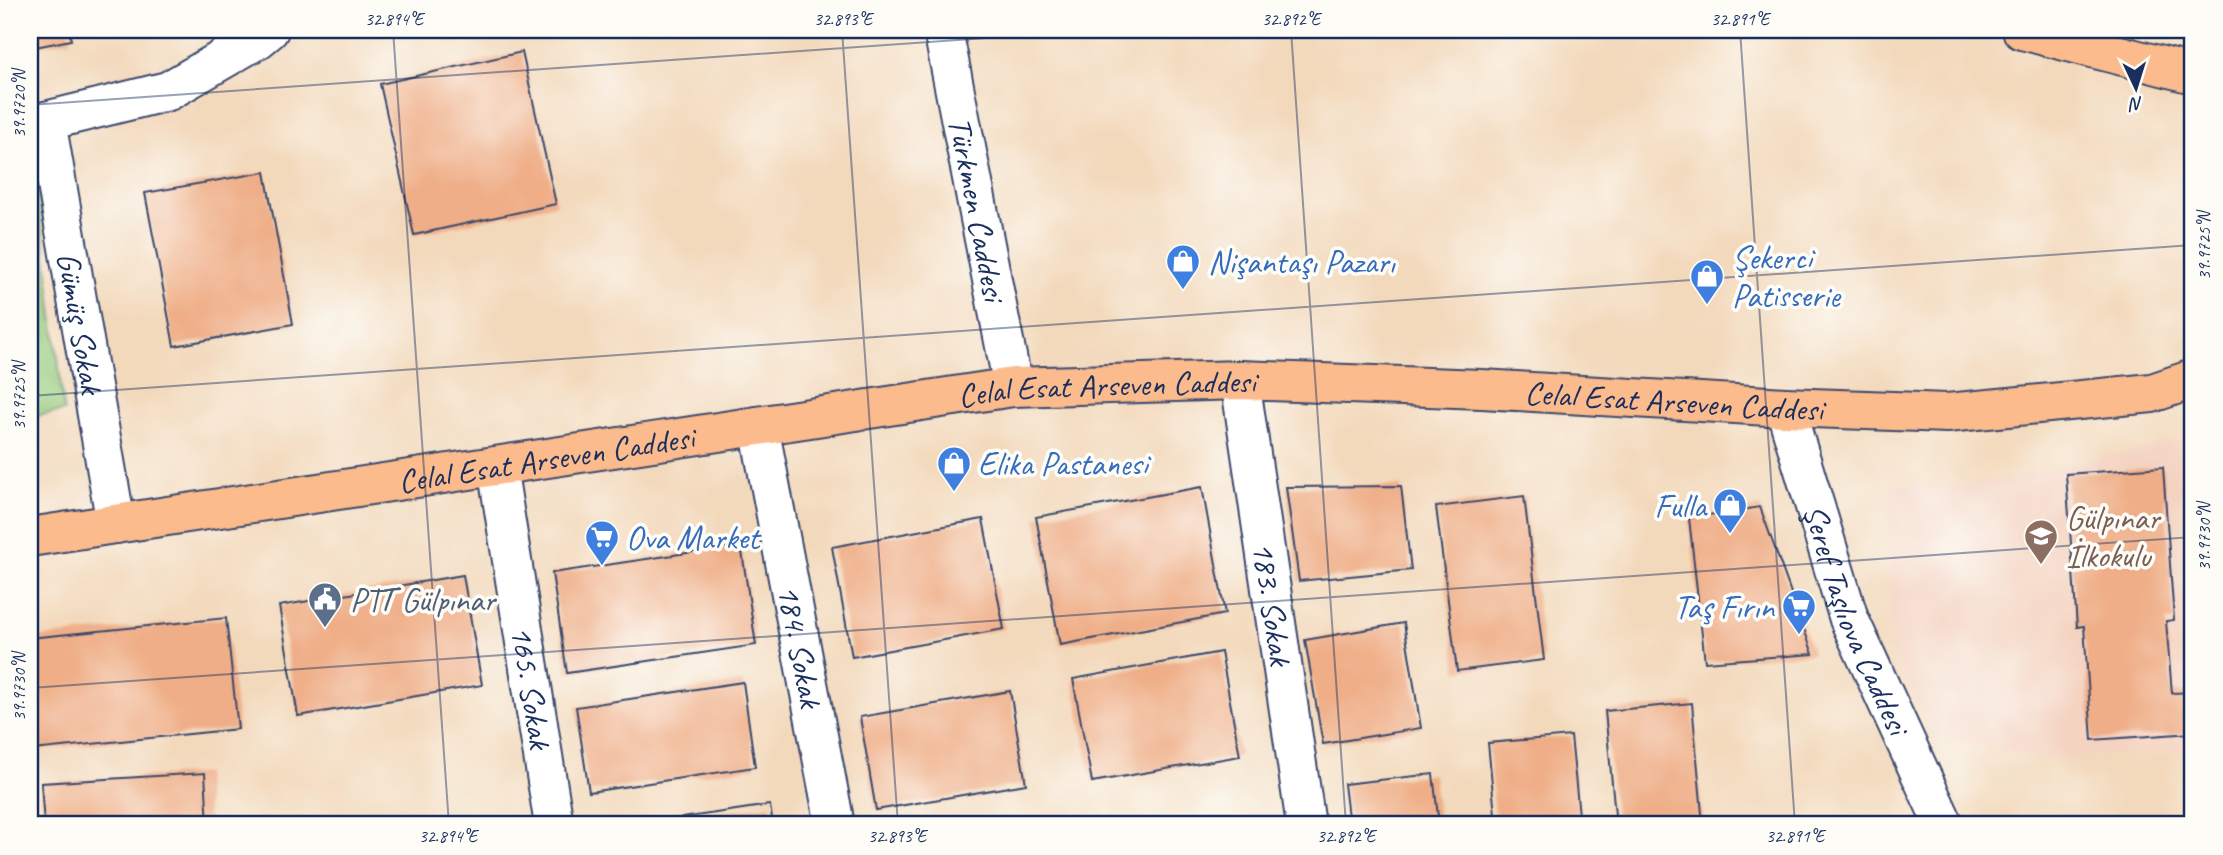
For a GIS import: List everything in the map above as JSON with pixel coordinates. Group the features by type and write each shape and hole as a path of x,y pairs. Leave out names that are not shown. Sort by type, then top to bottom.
{"main road":[{"path":"2022,30 2193,74"},
{"name":"Celal Esat Arseven Caddesi","path":"30,537 1013,387 1240,380 1493,389 1785,407 1947,413 2152,393 2193,379"}],"street":[{"path":"38,122 168,91 270,30"},
{"name":"Türkmen Caddesi","path":"943,30 1013,387"},
{"name":"Gümüş Sokak","path":"38,122 116,524"},
{"name":"183. Sokak","path":"1240,380 1306,825"},
{"name":"Şeref Taşlıova Caddesi","path":"1785,407 1849,619 1944,825"},
{"name":"184. Sokak","path":"759,426 835,825"},
{"name":"165. Sokak","path":"497,466 554,825"}],"shaded area":[{"name":"Gülpınar İlkokulu","path":"2193,438 2193,750 2043,758 1936,737 1889,648 1889,484 1985,483"}],"green space":[{"path":"34,153 64,411 30,417 30,154"}],"building":[{"path":"30,30 69,30 71,40 30,48"},
{"path":"522,52 556,204 414,235 380,84"},
{"path":"265,172 293,324 174,346 145,193"},
{"path":"2163,467 2174,620 2166,621 2172,693 2193,692 2193,733 2092,740 2084,626 2077,627 2066,474"},
{"path":"1401,486 1411,570 1299,581 1286,487"},
{"path":"1202,487 1225,614 1060,645 1036,517"},
{"path":"1524,496 1544,660 1457,671 1436,507"},
{"path":"1760,507 1813,654 1705,662 1689,518"},
{"path":"983,519 1004,629 852,657 832,547"},
{"path":"741,545 756,645 567,673 552,573"},
{"path":"463,575 482,685 298,716 279,606"},
{"path":"226,618 238,729 33,750 30,719 30,638"},
{"path":"1404,623 1421,728 1323,744 1305,640"},
{"path":"1221,652 1240,756 1092,782 1073,679"},
{"path":"743,682 755,767 589,792 576,707"},
{"path":"1010,691 1026,784 876,810 860,717"},
{"path":"1692,703 1703,825 1616,825 1605,711"},
{"path":"1571,736 1580,825 1496,825 1488,743"},
{"path":"205,773 208,825 44,825 41,783"},
{"path":"1433,774 1439,825 1349,825 1344,784"},
{"path":"770,805 773,825 641,825 641,824"},
{"path":"1245,820 1245,825 1224,825 1224,824"}],"place":[{"name":"Nişantaşı Pazarı","path":"1183,291"},
{"name":"Şekerci Patisserie","path":"1707,306"},
{"name":"Elika Pastanesi","path":"954,493"},
{"name":"Fulla","path":"1730,535"},
{"name":"Gülpınar İlkokulu","path":"2041,566"},
{"name":"Ova Market","path":"602,567"},
{"name":"PTT Gülpınar","path":"325,629"},
{"name":"Taş Fırın","path":"1799,636"}]}
